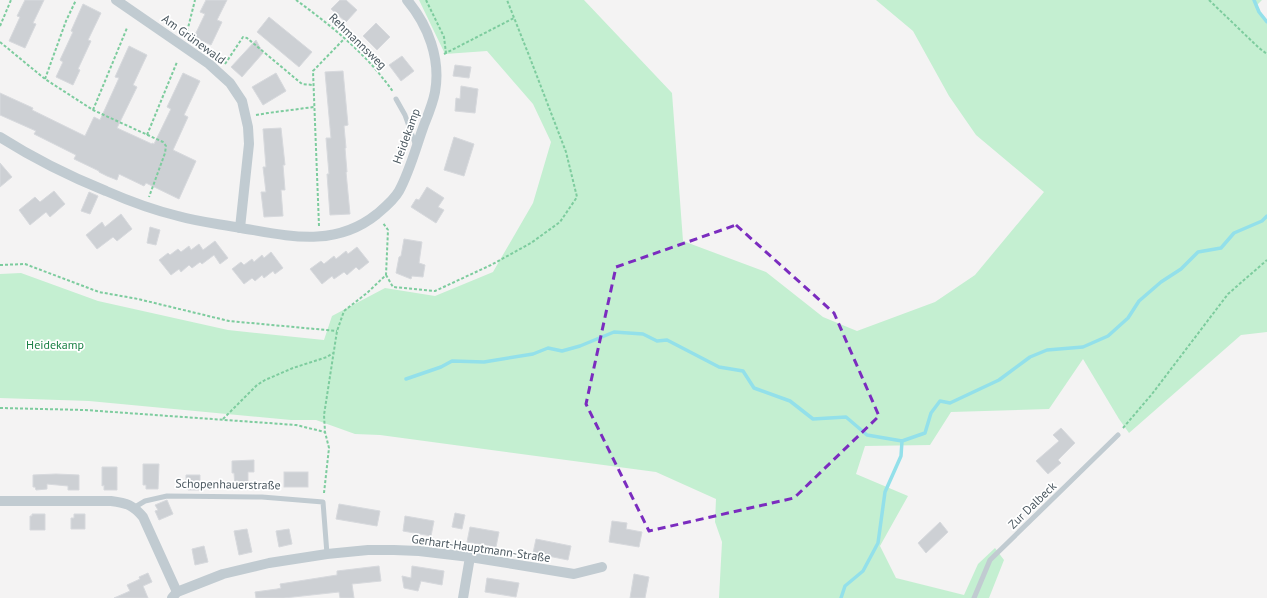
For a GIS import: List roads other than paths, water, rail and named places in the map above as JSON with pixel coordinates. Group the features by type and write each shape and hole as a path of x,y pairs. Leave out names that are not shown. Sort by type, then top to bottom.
{"street":[{"name":"Am Grünewald","path":"116,0 219,72 230,83 242,101 248,128 249,144 240,228"},
{"name":"Heidekamp","path":"0,137 73,177 131,201 178,216 220,225 302,238 329,236 347,231 367,222 388,204 398,192 408,170 435,93 437,75 431,41 424,25 414,8 407,0"},
{"path":"0,501 111,501 123,502 135,507 143,517 175,595"},
{"name":"Gerhart-Hauptmann-Straße","path":"175,595 222,574 270,563 326,554 368,550 394,550 470,557 574,574 602,567"},
{"path":"463,598 470,557"}],"lane":[{"path":"396,99 405,115 416,147"},
{"name":"Zur Dalbeck","path":"974,598 990,560 1118,435"},
{"name":"Schopenhauerstraße","path":"135,507 144,501 167,496 262,496 323,502 326,554"}],"waterway":[{"path":"1254,0 1259,12 1267,22"},
{"path":"841,598 845,586 863,571 878,543 885,492 901,456 902,441 925,433 931,413 940,401 950,403 999,380 1030,357 1047,350 1083,347 1108,336 1128,318 1139,301 1161,282 1181,269 1198,252 1221,248 1234,233 1262,221 1267,216"},
{"path":"406,379 441,367 452,361 484,362 533,354 548,348 562,351 580,346 614,332 643,334 657,341 667,340 719,367 743,371 754,388 790,401 813,419 846,417 867,435 902,441"}]}
